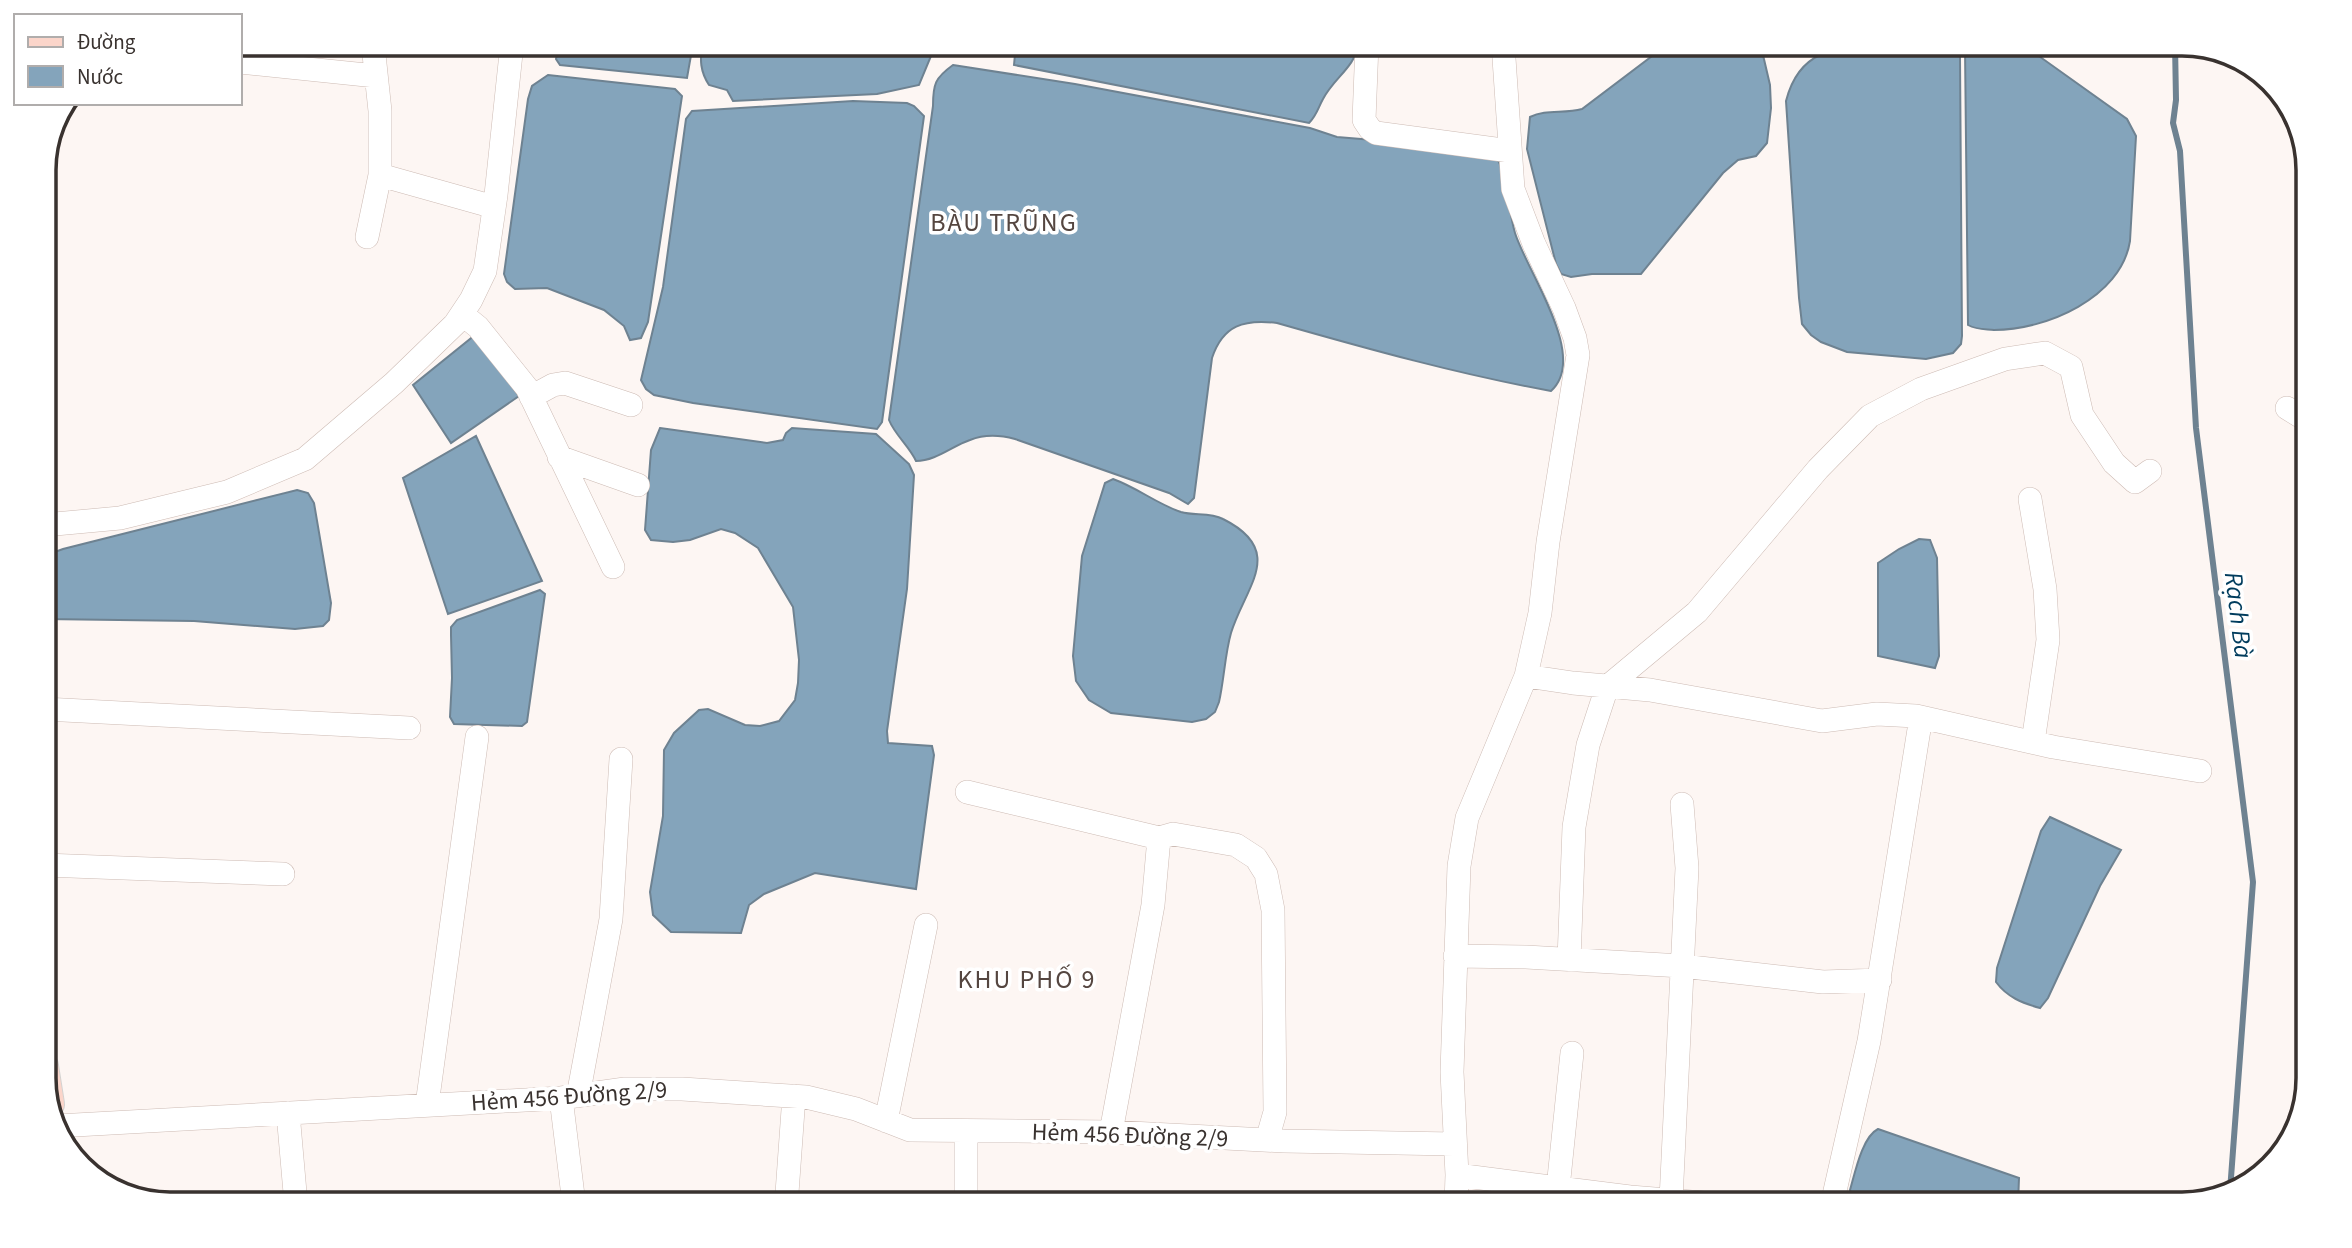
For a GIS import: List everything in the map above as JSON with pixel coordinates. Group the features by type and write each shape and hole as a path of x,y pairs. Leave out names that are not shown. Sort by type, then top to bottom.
{"street":[{"path":"368,237 380,175 380,111 374,56"},
{"path":"56,524 120,518 227,492 305,459 394,383 456,324 485,271 511,56"},
{"path":"1367,56 1364,120 1376,133 1510,151"},
{"path":"1456,1192 1452,1072 1459,866 1467,818 1527,676 1540,614 1548,542 1578,355 1564,308 1534,244 1513,189 1504,56"},
{"path":"242,62 376,76"},
{"path":"380,175 494,207"},
{"path":"462,314 478,327 527,388 613,566"},
{"path":"1569,960 1574,827 1588,745 1607,687 1697,612 1818,469 1870,416 1921,389 2005,359 2045,353 2071,367 2082,415 2114,463 2135,482 2150,471"},
{"path":"531,397 553,385 565,383 631,405"},
{"path":"2287,408 2296,414"},
{"path":"559,457 638,485"},
{"path":"2030,499 2045,589 2048,640 2034,743"},
{"path":"1527,676 1650,690 1822,721 1877,714 1921,717 2034,743 2200,771"},
{"path":"56,710 409,728"},
{"path":"1835,1192 1869,1041 1921,717"},
{"path":"427,1105 477,737"},
{"path":"574,1192 570,1097 611,919 621,759"},
{"path":"967,792 1159,838 1173,834 1236,845 1256,858 1266,874 1273,910 1275,1112 1267,1140"},
{"path":"1671,1192 1687,868 1682,804"},
{"path":"1111,1132 1153,905 1159,838"},
{"path":"56,865 283,874"},
{"path":"886,1121 926,925"},
{"path":"1454,956 1682,966 1823,982 1880,980"},
{"path":"1558,1188 1572,1053"},
{"name":"Hẻm 456 Đường 2/9","path":"66,1125 570,1097 625,1089 682,1089 794,1096 856,1109 910,1130 1111,1132 1267,1140 1454,1143"},
{"path":"787,1192 794,1096"},
{"path":"288,1113 295,1192"},
{"path":"966,1131 967,1192"},
{"path":"1457,1175 1582,1192"}],"water":[{"path":"557,56 691,56 687,78 560,65"},
{"path":"701,56 931,56 919,85 877,94 733,101 727,90 709,85 701,65"},
{"path":"1015,56 1354,56 1309,123 1014,65"},
{"path":"1652,56 1763,56 1770,85 1771,108 1767,143 1756,156 1738,160 1723,173 1641,274 1571,277 1561,274 1556,264 1527,149 1530,117 1542,113 1582,109"},
{"path":"1965,56 2039,56 2127,119 2136,136 2130,241 2124,261 2112,279 2078,307 2058,317 2014,329 1994,330 1968,325"},
{"path":"1817,57 1960,57 1962,336 1961,344 1953,353 1926,359 1847,352 1821,342 1802,324 1786,101 1804,66"},
{"path":"953,65 1075,84 1310,128 1337,137 1446,146 1498,160 1515,233 1552,314 1559,336 1563,357 1561,376 1551,391 1447,369 1277,323 1254,322 1229,331 1222,338 1212,358 1194,498 1188,504 1169,493 1004,437 976,438 930,459 916,461 889,420 934,92 936,82"},
{"path":"548,75 675,89 682,96 648,322 641,338 630,340 624,326 604,310 547,288 515,289 507,282 504,274 528,99 532,86"},
{"path":"853,101 907,103 924,116 882,422 877,429 654,395 646,389 641,380 663,287 686,119 692,111"},
{"path":"475,335 519,396 451,443 413,385"},
{"path":"660,428 767,443 783,440 792,428 876,434 909,464 914,475 907,589 887,731 888,743 932,746 934,755 916,889 815,873 764,894 749,905 741,933 671,932 653,915 650,892 663,816 664,750 674,733 699,710 708,709 745,725 760,726 779,721 795,700 799,660 793,607 758,548 735,533 721,529 690,540 673,542 651,540 645,530 651,450"},
{"path":"476,436 542,581 448,614 403,478"},
{"path":"1113,479 1181,512 1223,519 1242,531 1253,544 1257,557 1256,571 1231,633 1219,702 1215,712 1206,719 1192,722 1111,713 1089,700 1076,681 1073,656 1082,556 1105,483"},
{"path":"297,490 308,493 314,503 331,603 329,620 323,626 295,629 194,621 56,619 56,552"},
{"path":"1919,539 1930,540 1937,558 1939,656 1935,668 1878,656 1878,563"},
{"path":"540,590 545,594 527,722 522,726 454,724 450,717 451,627 457,620"},
{"path":"2050,817 2121,850 2100,886 2048,998 2040,1008 2015,999 1996,982 1997,968 2041,831"},
{"path":"1878,1129 2019,1178 2018,1192 1851,1192 1863,1147"}],"waterway":[{"name":"Rạch Bà","path":"2175,56 2176,100 2173,123 2180,151 2196,428 2253,882 2231,1181"}],"district":[{"name":"BÀU TRŨNG","path":"1004,222"},
{"name":"KHU PHỐ 9","path":"1027,979"}]}
